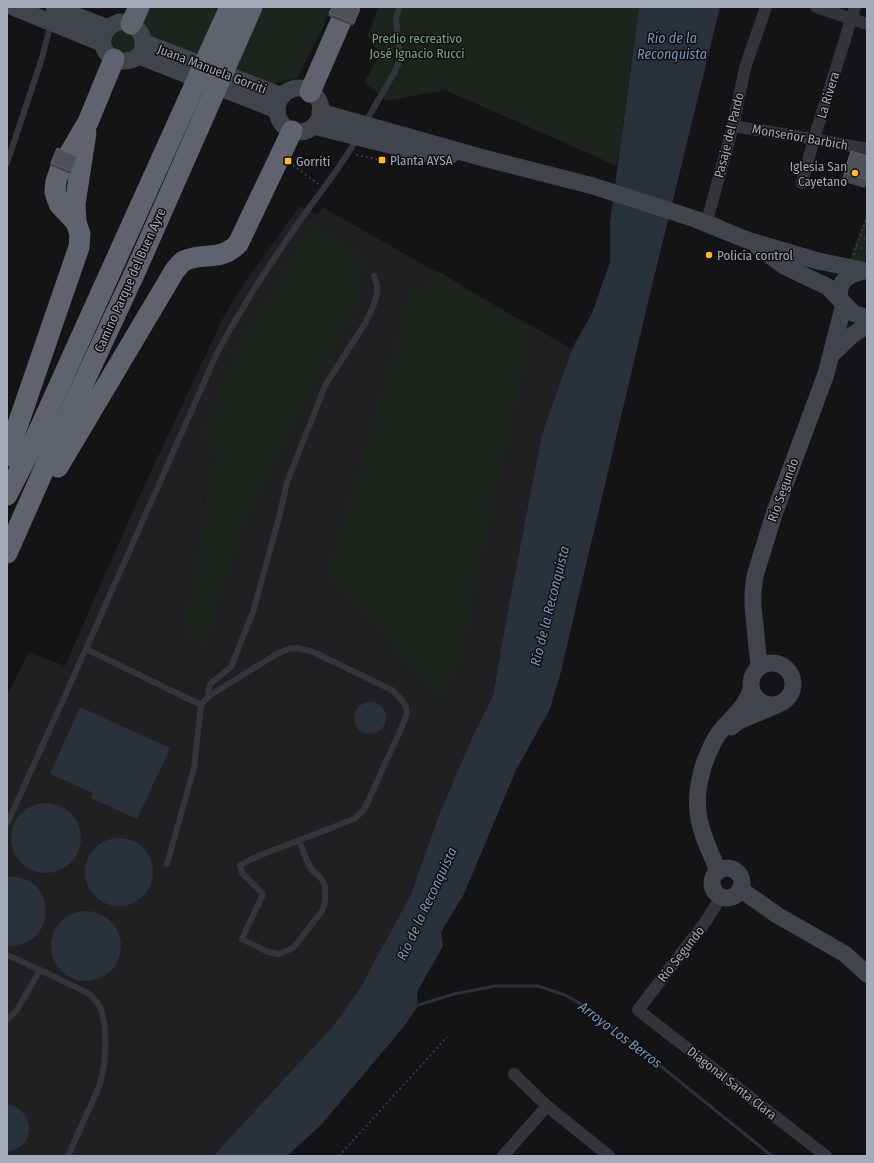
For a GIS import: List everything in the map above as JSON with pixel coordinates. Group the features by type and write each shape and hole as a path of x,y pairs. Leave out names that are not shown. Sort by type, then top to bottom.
{"highway":[{"name":"Camino Parque del Buen Ayre","path":"9,549 57,440 136,270 207,108 221,52 230,7"},
{"name":"Camino Parque del Buen Ayre","path":"7,495 31,448 101,295 185,105 252,7"},
{"path":"310,92 347,7"},
{"path":"7,456 79,247 80,234 76,222 75,204 88,122 108,43"},
{"path":"76,222 60,204 55,192 56,181 64,163 88,122"},
{"path":"9,549 175,270 183,261 193,258 216,256 231,251 238,244 292,131"}],"main road":[{"path":"13,7 54,11 108,43 120,61 127,62 134,60 141,49 140,31 136,27 135,16 125,22 113,24 108,43"},
{"name":"Juana Manuela Gorriti","path":"141,49 279,103"},
{"path":"295,88 303,88 310,92 319,100 317,119 308,130 300,132 292,131 284,127 279,119 279,103 288,91 295,88"},
{"path":"317,119 480,157 592,186 695,219 747,240 818,261 861,270"},
{"path":"747,240 784,266 828,287 853,313 867,318"},
{"name":"Río Segundo","path":"759,666 756,628 752,605 752,592 755,576 774,514 826,374 842,302 839,292 843,281 861,270"},
{"path":"831,355 851,336 867,324"},
{"name":"Río Segundo","path":"756,628 768,648 786,668"},
{"path":"717,736 739,721 781,704 787,700 791,694 794,687 794,680 791,673 786,668 773,662 759,666 752,676 751,682 752,690 755,696 766,705 781,704"},
{"path":"718,870 699,824 697,797 700,778 717,736 727,722 737,714 752,690"},
{"path":"728,867 738,871 742,881 740,889 736,895 731,897 721,897 712,887 712,877 718,870 728,867"},
{"path":"740,889 782,918 845,954 867,974"}],"street":[{"name":"Pasaje del Pardo","path":"747,240 748,235 710,221 708,217 733,126 745,68 766,7"},
{"path":"816,7 854,12 867,24"},
{"name":"La Rivera","path":"802,183 814,139 854,12"},
{"name":"Monseñor Barbich","path":"733,126 867,149"},
{"name":"Río Segundo","path":"638,1010 706,921 721,897"},
{"name":"Diagonal Santa Clara","path":"638,1010 826,1156"},
{"path":"514,1074 547,1106 609,1156"},
{"path":"502,1156 547,1106"}],"lane":[{"path":"7,824 217,353 236,317 259,281 323,188 349,154 394,73 400,60 396,18 400,7"},
{"path":"7,163 42,58 54,11"},
{"path":"209,696 208,690 211,683 231,667 245,633 253,612 280,514 287,482 326,384 366,322 377,294 377,285 374,276"},
{"path":"167,864 194,768 201,705 209,696 275,655 297,648 311,651 392,690 406,706 407,714 364,810 354,819 299,840 256,857 240,865 242,874 263,894 242,939 268,952 279,954 293,948 322,911 325,902 325,886 321,878 312,870 299,840"},
{"path":"86,649 201,705"},
{"path":"7,955 88,993 94,998 103,1016 105,1036 104,1061 101,1080 95,1097 68,1156"},
{"path":"7,1020 17,1010 40,970"}],"path":[{"path":"349,154 382,160"},
{"path":"288,160 323,188"},
{"path":"861,270 856,246 867,218"},
{"path":"856,246 867,250 864,237 860,235"},
{"path":"339,1156 447,1038"}],"shaded area":[{"path":"300,206 318,215 322,207 572,349 542,434 493,696 472,738 439,815 411,894 362,985 333,1026 213,1156 7,1156 7,696 29,652 65,666 140,495 225,314 245,282"}],"green space":[{"path":"143,7 331,7 323,27 297,78 272,84 150,38 144,27"},
{"name":"Predio recreativo José Ignacio Rucci","path":"378,7 639,7 617,166 445,90 386,101 364,82 380,55 368,36"},
{"path":"120,30 134,35 133,47 130,52 121,53 113,49 112,38"},
{"path":"867,214 867,262 849,260"},
{"path":"312,223 367,257 358,307 242,535 205,652 182,632 213,457 200,432 238,339"},
{"path":"438,271 533,330 459,670 441,704 326,574 409,291"}],"water":[{"name":"Río de la Reconquista","path":"639,7 720,7 649,298 560,675 550,709 516,770 464,894 441,932 443,946 417,992 418,1006 405,1025 321,1125 287,1156 213,1156 333,1026 362,985 411,894 439,815 472,738 493,696 542,434 572,349 592,313 610,262 610,223"},
{"path":"367,702 373,702 383,709 386,718 385,724 379,731 373,734 367,734 357,727 354,721 354,715 361,705"},
{"path":"80,707 170,748 137,819 91,798 93,793 50,774"},
{"path":"46,803 65,809 75,819 81,838 75,857 65,867 46,873 27,867 17,857 11,838 17,819 27,809"},
{"path":"112,838 126,838 138,843 148,853 153,865 153,879 148,891 138,901 126,906 112,906 100,901 90,891 85,879 85,865 90,853 100,843"},
{"path":"7,877 23,879 35,886 43,897 46,910 44,923 37,935 25,943 7,946"},
{"path":"86,911 105,917 115,927 121,946 115,965 105,975 86,981 67,975 57,965 51,946 57,927 67,917"},
{"path":"8,1104 17,1108 24,1114 28,1121 29,1129 28,1137 23,1144 17,1149 7,1152"}],"building":[{"path":"332,7 354,7 360,9 354,23 329,13"},
{"path":"57,148 77,157 71,171 51,163"},
{"path":"851,151 867,156 867,180 844,173"}],"waterway":[{"name":"Arroyo Los Berros","path":"415,1006 454,994 495,986 538,986 565,995 591,1010 772,1156"}],"place":[{"name":"Planta AYSA","path":"382,160"},
{"name":"Gorriti","path":"288,161"},
{"name":"Iglesia San Cayetano","path":"855,173"},
{"name":"Policía control","path":"709,255"}]}
